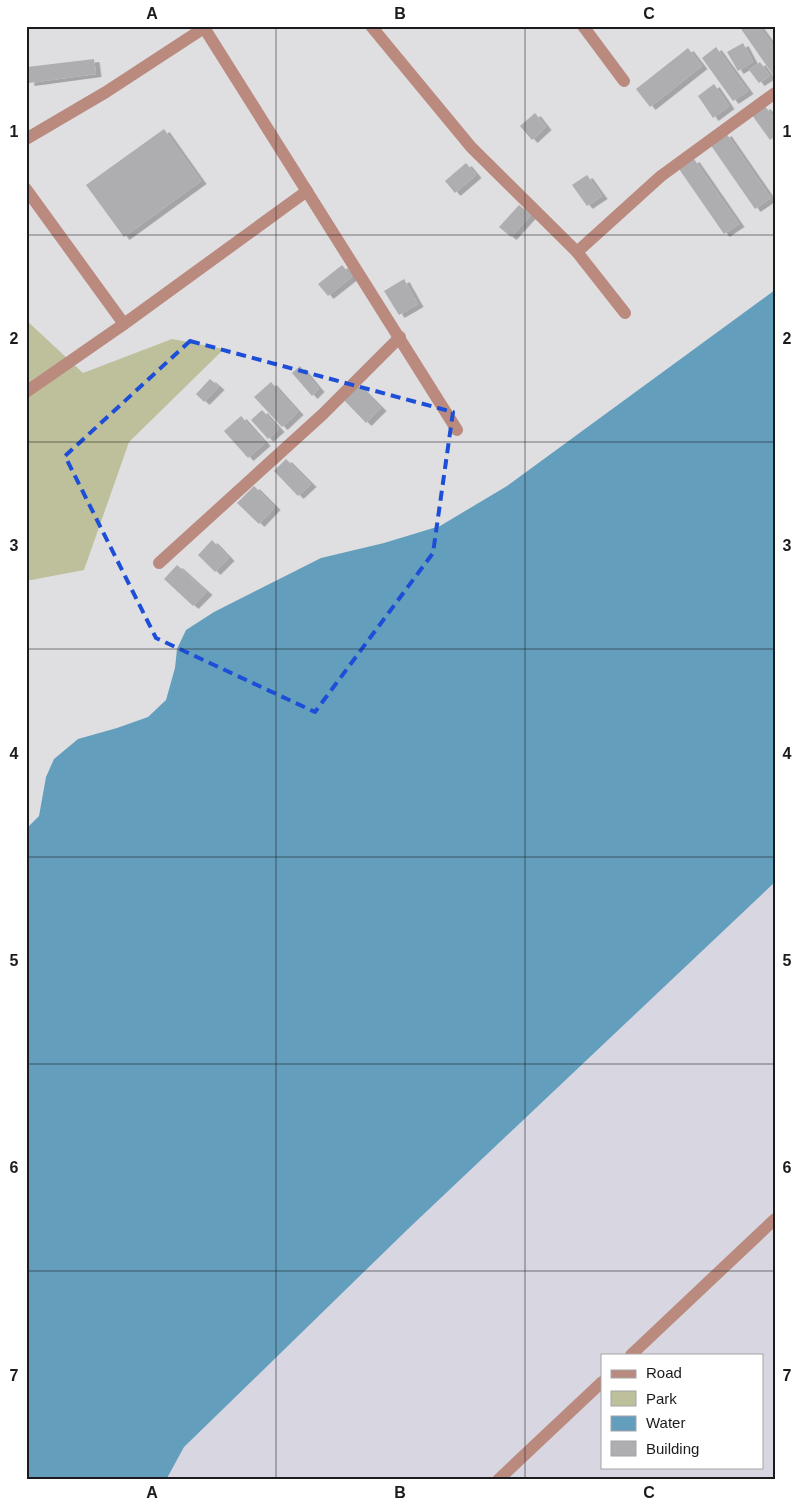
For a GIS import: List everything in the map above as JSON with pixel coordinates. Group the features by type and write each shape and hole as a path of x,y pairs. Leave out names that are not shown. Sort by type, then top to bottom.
{"street":[{"path":"371,26 471,147 577,252 625,313"},
{"path":"584,26 624,81"},
{"path":"26,138 106,92 205,27 457,430"},
{"path":"577,252 660,176 775,93"},
{"path":"26,189 124,324"},
{"path":"26,392 124,324 307,191"},
{"path":"159,563 323,414 400,337"},
{"path":"632,1354 775,1219"},
{"path":"498,1480 601,1383"}],"highlighted area":[{"path":"190,341 453,412 433,553 315,712 156,638 65,456"}],"shaded area":[{"path":"775,882 775,1480 166,1480 184,1447 408,1229"}],"green space":[{"path":"26,320 83,373 172,339 224,349 129,442 84,570 26,581"}],"water":[{"path":"775,290 775,882 408,1229 184,1447 166,1480 26,1480 26,829 39,816 46,777 54,759 78,739 148,717 166,700 175,668 177,649 186,630 214,612 321,558 384,543 440,526 507,486"}],"building":[{"path":"739,26 759,26 775,48 775,74 773,75"},
{"path":"743,43 753,62 738,71 727,52"},
{"path":"716,47 748,91 733,101 702,58"},
{"path":"688,48 702,66 650,107 636,89"},
{"path":"94,59 96,74 29,83 27,67"},
{"path":"760,62 770,76 759,83 749,70"},
{"path":"714,84 729,106 713,118 698,96"},
{"path":"765,106 775,120 775,136 770,140 752,115"},
{"path":"535,113 546,127 532,140 520,126"},
{"path":"164,129 201,181 124,237 86,185"},
{"path":"726,133 771,198 755,209 710,144"},
{"path":"694,159 739,224 724,234 679,169"},
{"path":"466,163 476,175 455,193 445,181"},
{"path":"587,175 602,196 587,206 572,185"},
{"path":"519,205 531,215 511,237 499,227"},
{"path":"342,265 352,277 328,296 318,284"},
{"path":"404,279 418,304 399,315 384,291"},
{"path":"300,366 319,389 312,396 292,373"},
{"path":"210,379 219,387 204,402 196,394"},
{"path":"271,382 298,412 282,427 254,397"},
{"path":"358,385 381,408 366,423 343,399"},
{"path":"262,410 279,429 268,439 251,420"},
{"path":"241,416 265,443 248,458 224,431"},
{"path":"286,459 311,484 298,496 274,471"},
{"path":"254,486 275,507 259,524 237,503"},
{"path":"212,540 229,558 215,572 198,555"},
{"path":"177,565 207,592 193,606 164,579"}]}
